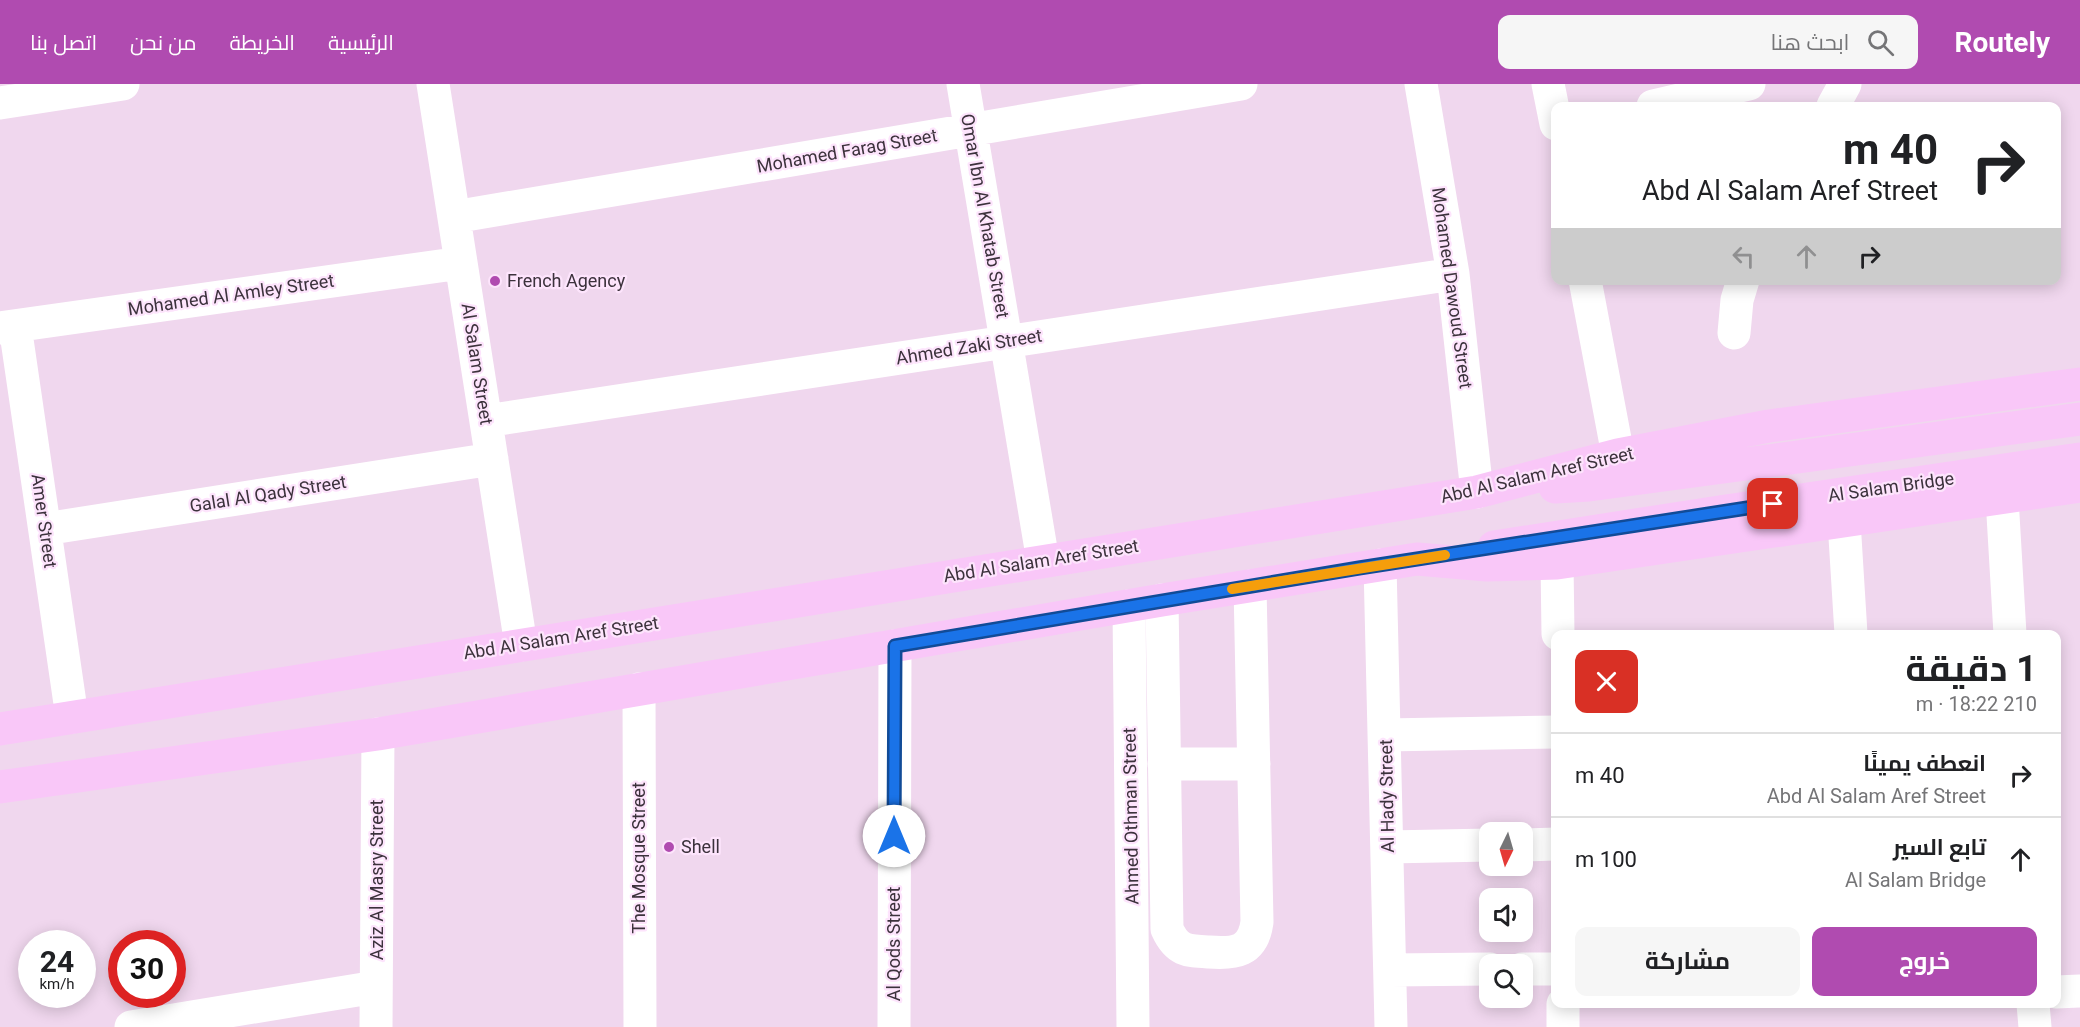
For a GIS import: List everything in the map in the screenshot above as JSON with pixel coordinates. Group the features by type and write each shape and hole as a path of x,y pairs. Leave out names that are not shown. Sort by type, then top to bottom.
{"main road":[{"name":"Abd Al Salam Aref Street","path":"0,729 1477,492 1618,455 1769,426 2080,384"},
{"path":"1477,492 1589,485 2080,419"},
{"path":"1769,426 1783,530"},
{"name":"Al Salam Bridge","path":"1417,559 2080,459"},
{"path":"0,787 378,734 1162,600 1417,559 1487,565 1557,563 2080,486"}],"street":[{"path":"0,103 123,84"},
{"name":"Al Salam Street","path":"434,84 521,645"},
{"name":"Omar Ibn Al Khatab Street","path":"963,84 1043,561"},
{"name":"Mohamed Farag Street","path":"454,217 1240,84"},
{"name":"Mohamed Dawoud Street","path":"1421,84 1453,274 1477,492"},
{"path":"1548,84 1552,102"},
{"path":"1670,102 1749,84"},
{"path":"1822,84 1827,102"},
{"path":"1835,102 1845,84"},
{"name":"Mohamed Al Amley Street","path":"8,327 461,262"},
{"name":"Ahmed Zaki Street","path":"486,421 1453,274"},
{"path":"1586,285 1618,455"},
{"path":"1734,333 1737,300 1742,285"},
{"name":"Amer Street","path":"8,327 45,529 72,717"},
{"name":"Galal Al Qady Street","path":"45,529 492,459"},
{"path":"2002,498 2010,630"},
{"path":"1844,521 1851,630"},
{"path":"1557,563 1558,630"},
{"name":"Al Hady Street","path":"1380,565 1391,1027"},
{"path":"1162,600 1167,929 1178,946 1187,951 1229,954 1250,944 1256,933 1257,922 1250,586"},
{"name":"Ahmed Othman Street","path":"1129,606 1133,1027"},
{"name":"Al Qods Street","path":"894,1027 895,646"},
{"name":"The Mosque Street","path":"639,689 640,1027"},
{"path":"1385,735 1551,732"},
{"name":"Aziz Al Masry Street","path":"376,1027 378,734"},
{"path":"1164,764 1254,764"},
{"path":"1533,845 1551,844"},
{"path":"1388,847 1479,845"},
{"path":"1390,970 1479,969"},
{"path":"1533,969 1551,969"},
{"path":"131,1027 167,1024 376,987"},
{"path":"2061,992 2080,991"},
{"path":"1563,1008 1563,1027"},
{"path":"2033,1008 2035,1027"}],"slow traffic":[{"path":"1232,589 1445,555"}],"place":[{"name":"French Agency","path":"495,281"},
{"name":"Shell","path":"669,847"}],"route":[{"path":"894,836 895,646 1359,568 1773,504"}]}
